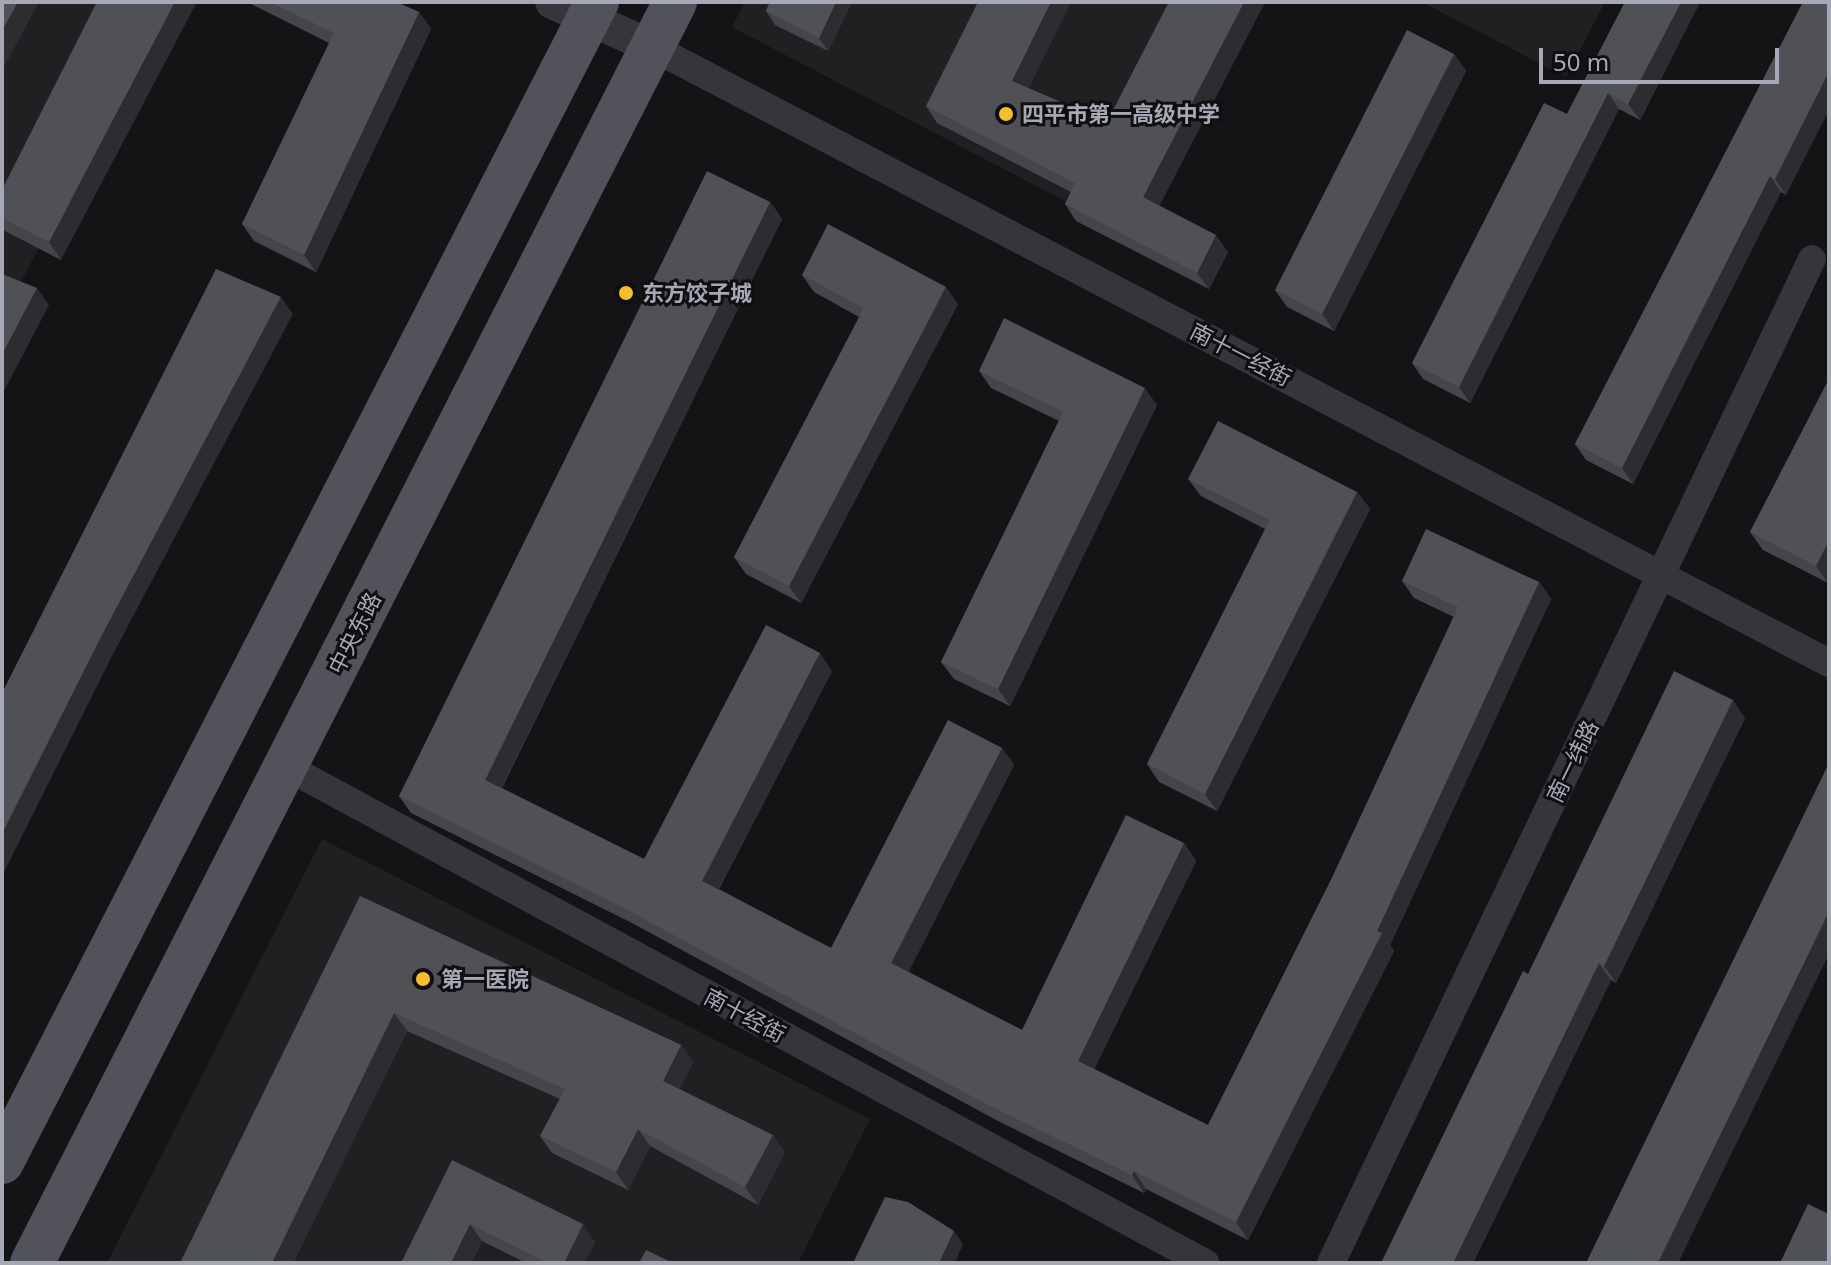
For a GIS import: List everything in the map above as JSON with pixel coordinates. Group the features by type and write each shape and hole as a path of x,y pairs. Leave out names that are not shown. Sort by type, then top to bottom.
{"main road":[{"name":"中央东路","path":"32,1263 675,2"},
{"path":"2,1162 579,8"}],"street":[{"path":"579,8 652,47"},
{"name":"南十一经街","path":"652,47 1829,663"},
{"name":"南一纬路","path":"1331,1263 1812,259"},
{"name":"南十经街","path":"285,766 1205,1263"}],"shaded area":[{"path":"2,2 167,2 2,318"},
{"name":"四平市第一高级中学","path":"745,2 1171,2 1067,202 732,27"},
{"path":"1422,2 1605,2 1566,77"},
{"name":"第一医院","path":"322,839 870,1119 798,1263 107,1263"}],"building":[{"path":"2,2 18,2 2,31"},
{"path":"97,2 175,2 49,242 2,218 2,190"},
{"path":"270,2 396,2 419,12 304,255 242,224 334,33"},
{"path":"770,2 836,2 819,38 766,11"},
{"path":"978,2 1051,2 1012,81 1107,122 1169,2 1244,2 1143,197 1216,235 1197,273 1065,204 1075,183 926,106"},
{"path":"1625,2 1681,2 1628,104 1608,93 1459,387 1412,363 1544,103 1567,114"},
{"path":"1803,2 1829,2 1829,72 1775,179 1770,176 1622,468 1575,444"},
{"path":"1407,30 1454,54 1322,314 1275,290"},
{"path":"707,171 770,202 485,780 644,859 766,625 820,653 702,881 831,948 948,720 1002,748 891,963 1022,1030 1126,815 1184,843 1078,1061 1208,1125 1331,880 1458,607 1402,581 1426,529 1539,582 1377,931 1382,933 1236,1222 1134,1171 1132,1175 986,1104 620,906 399,796"},
{"path":"828,224 946,287 789,586 734,557 864,308 802,275"},
{"path":"216,269 281,297 99,641 2,834 2,693"},
{"path":"2,274 37,288 2,355"},
{"path":"1004,318 1145,388 998,689 941,662 1063,412 979,371"},
{"path":"1829,379 1829,540 1816,566 1750,532"},
{"path":"1218,421 1357,492 1205,794 1147,764 1270,520 1188,479"},
{"path":"1674,671 1733,700 1604,966 1599,963 1453,1263 1381,1263 1523,971 1528,974"},
{"path":"1829,763 1829,912 1658,1263 1586,1263"},
{"path":"360,896 681,1045 663,1081 773,1135 745,1187 638,1129 616,1172 540,1136 565,1089 394,1013 272,1263 180,1263"},
{"path":"452,1160 583,1224 564,1263 548,1263 470,1224 451,1263 401,1263"},
{"path":"885,1197 908,1202 954,1231 939,1263 853,1263"},
{"path":"1808,1204 1829,1214 1829,1263 1780,1263"},
{"path":"646,1250 673,1263 639,1263"}],"place":[{"name":"四平市第一高级中学","path":"1006,114"},
{"name":"东方饺子城","path":"626,293"},
{"name":"第一医院","path":"423,979"}]}
